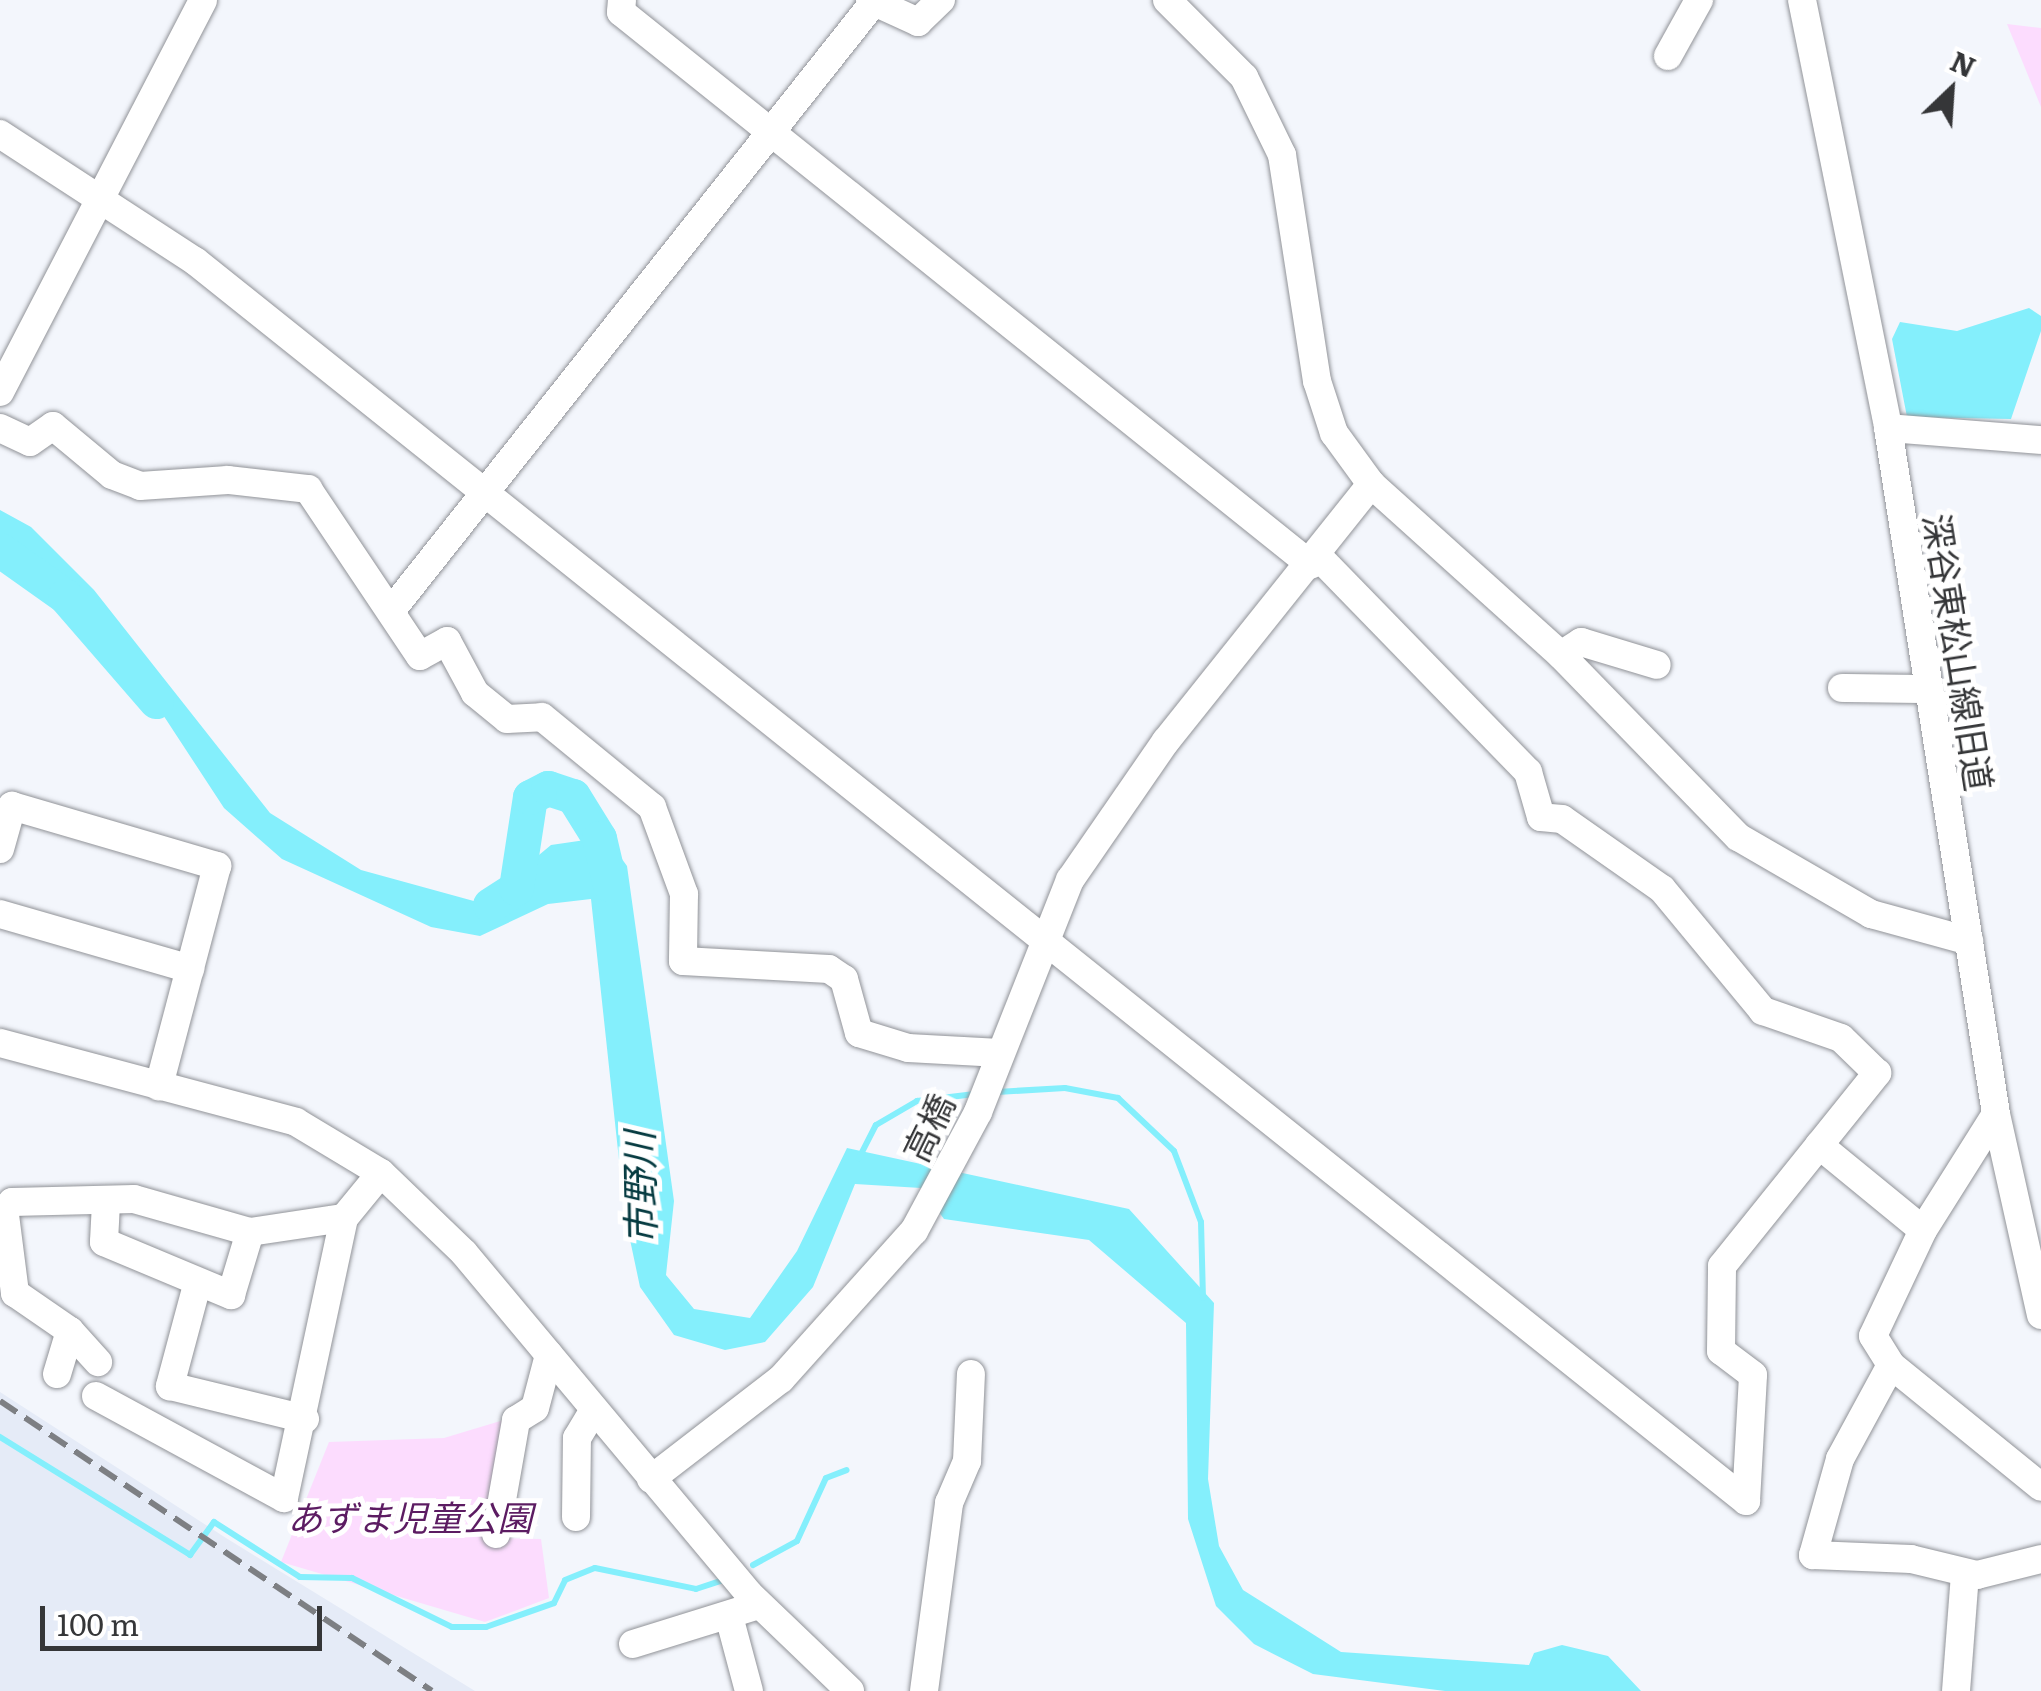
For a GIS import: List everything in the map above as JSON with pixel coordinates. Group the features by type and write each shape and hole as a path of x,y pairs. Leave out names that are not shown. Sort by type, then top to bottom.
{"street":[{"path":"0,392 203,0"},
{"path":"0,134 103,193 480,491 1039,944 1746,1501 1753,1375 1720,1350 1722,1266 1877,1073 1841,1038 1763,1011 1662,888 1562,819 1542,817 1528,772 1482,730 1472,706 1314,560 621,12 622,0"},
{"path":"391,610 480,491 872,1 918,22 941,0"},
{"path":"1167,0 1244,78 1282,155 1318,381 1334,433 1371,484 1560,654 1738,837 1871,914 1969,941"},
{"path":"1668,56 1700,0"},
{"name":"深谷東松山線旧道","path":"1802,0 1888,428 1925,689 1996,1114 2041,1315"},
{"path":"0,428 30,442 53,426 112,476 140,486 228,480 308,489 420,656 447,641 475,693 507,719 542,718 652,807 684,894 683,962 829,969 844,979 860,1033 908,1048 1000,1053"},
{"path":"1888,428 2041,440"},
{"name":"高橋","path":"651,1479 781,1380 914,1231 1000,1053 1039,944 1100,833 1371,484"},
{"path":"1560,654 1581,642 1657,665"},
{"path":"1842,688 1925,689"},
{"path":"0,850 12,806 218,866 159,1086"},
{"path":"0,914 190,969"},
{"path":"0,1043 296,1122 381,1173 464,1253 759,1605 850,1691"},
{"path":"1996,1114 1923,1230 1872,1324 1891,1365 2041,1487"},
{"path":"1819,1145 1923,1230"},
{"path":"96,1396 284,1498 305,1419 344,1218 381,1173"},
{"path":"98,1362 70,1331 14,1293 2,1216 12,1202 175,1206 250,1232 344,1218"},
{"path":"106,1203 104,1242 197,1286 231,1296 250,1232"},
{"path":"197,1286 170,1386 305,1419"},
{"path":"57,1374 70,1331"},
{"path":"496,1534 516,1420 535,1408 548,1355"},
{"path":"1891,1365 1840,1458 1813,1555 1911,1559 1965,1573 2041,1558"},
{"path":"924,1691 949,1503 968,1450 971,1374"},
{"path":"576,1516 577,1438 594,1410"},
{"path":"1956,1691 1965,1573"},
{"path":"633,1644 730,1620 759,1605"},
{"path":"730,1620 749,1691"}],"shaded area":[{"path":"0,1392 226,1538 475,1691 0,1691"}],"green space":[{"path":"2007,24 2041,28 2041,107"},
{"name":"あずま児童公園","path":"507,1419 492,1538 541,1539 549,1598 485,1622 281,1562 329,1442 444,1438"}],"water":[{"path":"2029,308 2041,316 2041,331 2011,419 1907,417 1892,339 1900,322 1957,331"},
{"path":"0,510 31,527 94,590 270,813 361,870 481,903 551,845 606,837 627,866 674,1201 666,1275 694,1309 750,1318 797,1251 847,1148 1129,1209 1214,1303 1208,1479 1219,1546 1243,1590 1341,1652 1529,1665 1534,1653 1562,1645 1608,1656 1641,1691 1445,1691 1313,1674 1254,1644 1216,1606 1188,1519 1186,1323 1089,1240 944,1219 921,1188 855,1184 813,1287 765,1342 725,1350 674,1335 640,1287 625,1216 591,899 548,904 480,936 431,927 282,859 224,808 116,643 0,561"}],"waterway":[{"name":"市野川","path":"0,550 65,596 156,701"},
{"name":"市野川","path":"490,905 516,888 530,797 548,788 573,796 599,838 610,885"},
{"path":"997,1092 1065,1088 1118,1098 1174,1151 1201,1222 1203,1298"},
{"path":"859,1158 876,1125 917,1101 975,1094"},
{"path":"0,1437 190,1555 214,1522 300,1577 352,1578 452,1627 486,1627 554,1603 565,1580 595,1568 696,1589 721,1581"},
{"path":"753,1565 797,1541 826,1478 847,1470"}],"railway":[{"path":"0,1401 432,1691"}]}
